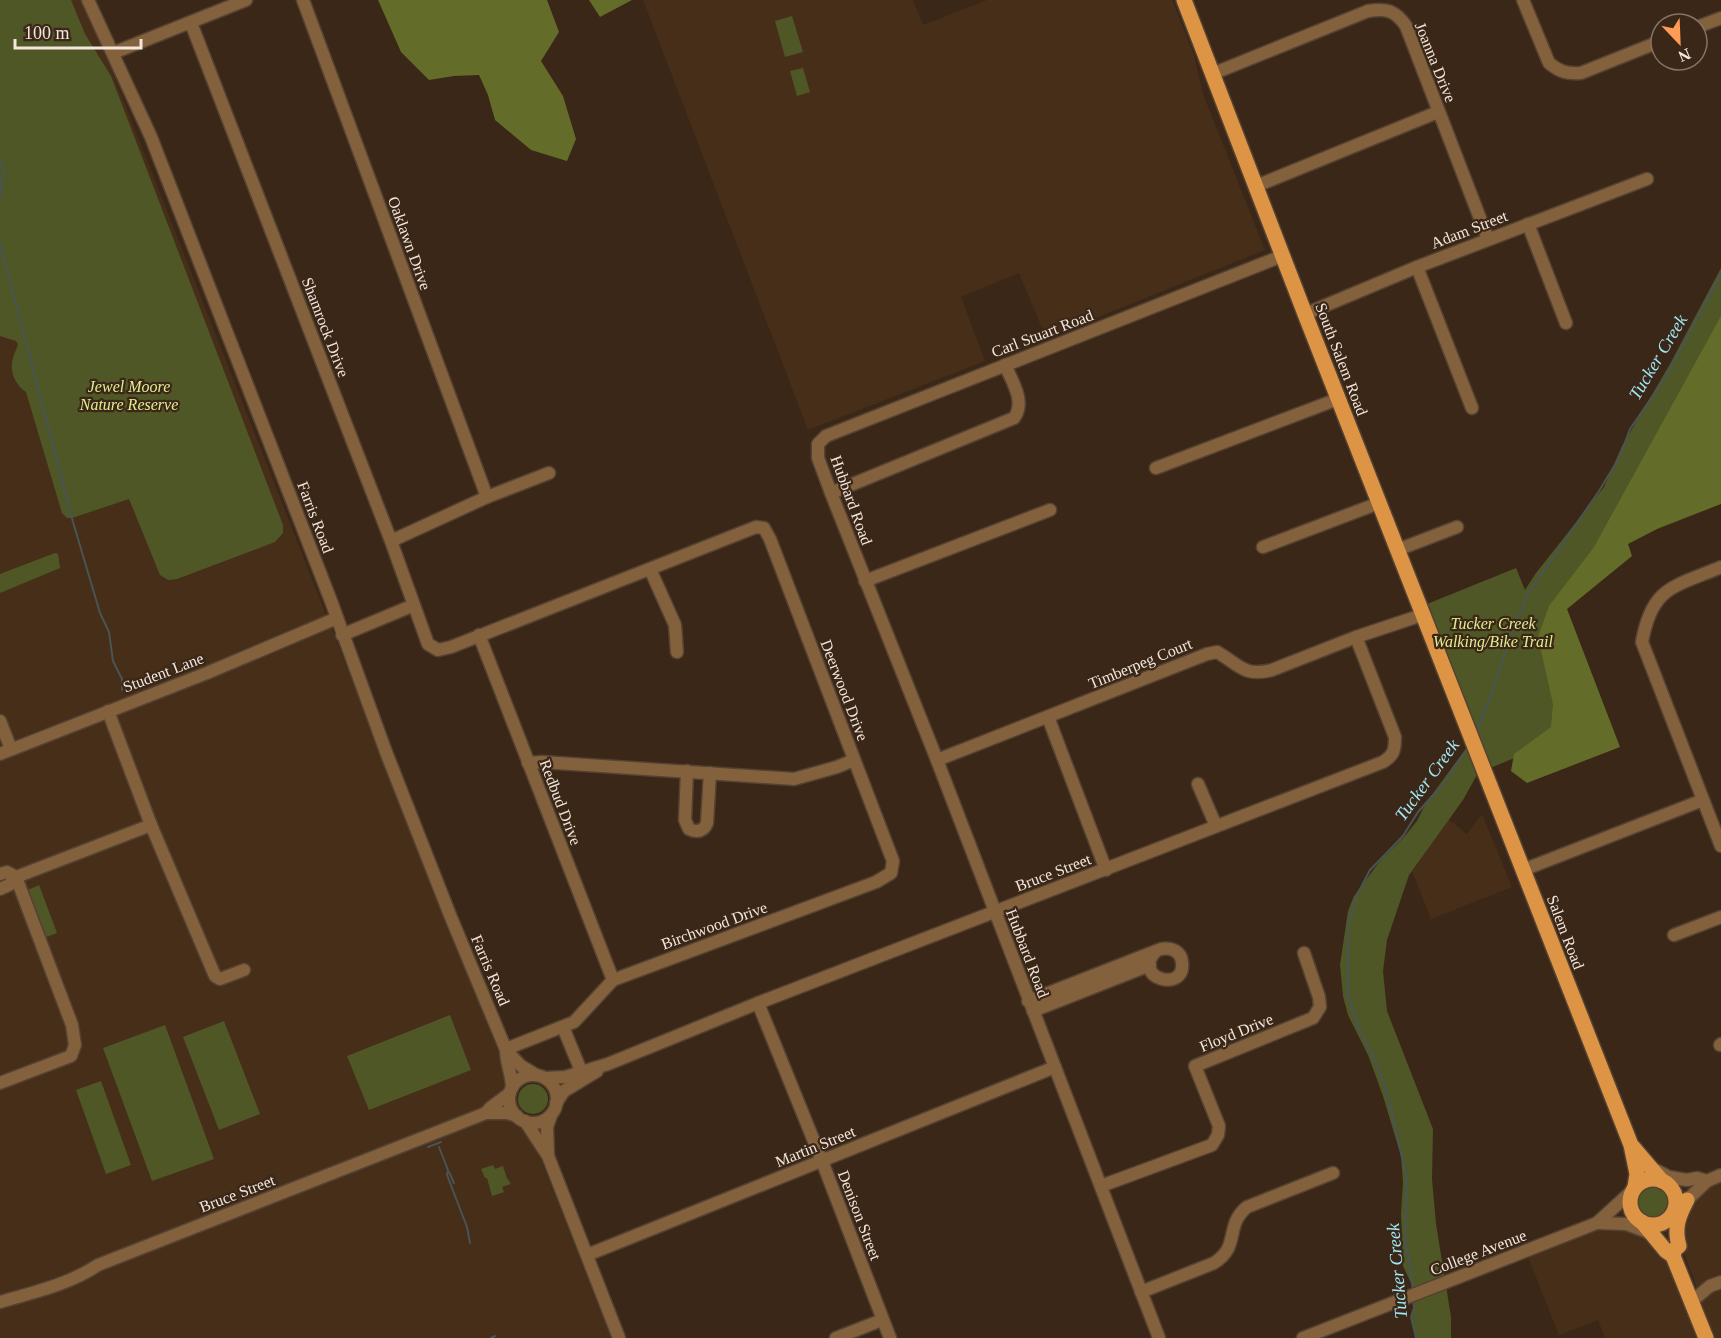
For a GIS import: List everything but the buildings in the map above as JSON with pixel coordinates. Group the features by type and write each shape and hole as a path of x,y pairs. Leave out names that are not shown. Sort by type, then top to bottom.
{"main road":[{"name":"South Salem Road","path":"1188,2 1212,74 1282,256 1469,731"},
{"name":"Salem Road","path":"1469,731 1631,1149 1637,1174 1630,1192"},
{"name":"Salem Road","path":"1631,1149 1663,1181"},
{"path":"1674,1252 1644,1225 1631,1209 1630,1192 1647,1179 1663,1181 1671,1188 1675,1197 1670,1230 1674,1252 1706,1338"},
{"path":"1674,1252 1679,1246 1676,1235 1677,1219 1687,1200"},
{"path":"1644,1225 1658,1224 1672,1213"}],"street":[{"name":"Farris Road","path":"88,0 151,137 448,909 506,1049 521,1066 541,1077"},
{"path":"112,53 246,0"},
{"name":"Oaklawn Drive","path":"303,0 487,497"},
{"path":"1523,0 1549,63 1557,70 1568,74 1581,73 1649,46"},
{"name":"Joanna Drive","path":"1212,74 1368,11 1382,9 1394,13 1406,26 1488,239"},
{"name":"Shamrock Drive","path":"191,23 391,541 428,644 438,650 480,635"},
{"path":"1256,186 1438,112"},
{"name":"Adam Street","path":"1305,314 1417,267 1647,179"},
{"path":"1528,224 1566,323"},
{"name":"Carl Stuart Road","path":"818,444 826,436 1282,256"},
{"path":"1417,267 1472,408"},
{"path":"831,493 1014,418 1018,412 1019,401 1005,365"},
{"path":"1156,468 1338,399"},
{"name":"Hubbard Road","path":"818,444 818,458 831,493 937,760 1159,1338"},
{"path":"391,541 487,497 549,473"},
{"path":"1263,547 1379,503"},
{"path":"866,581 1050,510"},
{"name":"Deerwood Drive","path":"650,569 756,527 764,528 770,538 893,861 891,873"},
{"path":"1397,550 1457,527"},
{"path":"1721,567 1668,590 1653,604 1646,621 1642,642 1721,846"},
{"path":"480,635 650,569 675,625 677,652"},
{"path":"342,635 414,605"},
{"name":"Timberpeg Court","path":"937,760 1207,654 1217,652 1246,671 1259,673 1422,615"},
{"name":"Student Lane","path":"6,752 337,618"},
{"name":"Redbud Drive","path":"480,635 613,980"},
{"name":"Bruce Street","path":"541,1077 565,1077 608,1064 758,1003 1106,870 1390,757 1395,750 1395,737 1356,638"},
{"path":"108,711 152,825 215,976 220,979 244,969"},
{"path":"1048,717 1106,870"},
{"path":"0,721 6,752"},
{"path":"528,764 542,762 794,779 854,760"},
{"path":"687,771 685,820 689,829 697,831 703,829 707,823 710,773"},
{"path":"1198,784 1216,826"},
{"path":"1523,870 1703,800"},
{"path":"0,889 9,885 16,877 152,825"},
{"path":"0,874 7,872 16,877 72,1024 75,1049 71,1056 0,1083"},
{"name":"Birchwood Drive","path":"506,1049 574,1022 613,980 876,882 891,873"},
{"path":"1674,935 1721,917"},
{"path":"1030,1006 1156,951 1166,948 1177,952 1182,961 1180,972 1173,979 1162,980 1154,975 1150,966 1152,955 1156,951"},
{"name":"Floyd Drive","path":"1101,1186 1212,1145 1218,1135 1219,1126 1195,1066 1314,1018 1320,1007 1319,997 1304,953"},
{"path":"1030,1006 1150,966"},
{"name":"Denison Street","path":"758,1003 890,1338"},
{"path":"563,1028 581,1071"},
{"name":"Farris Road","path":"506,1049 511,1091"},
{"name":"Bruce Street","path":"556,1103 569,1087 608,1064"},
{"name":"Martin Street","path":"587,1255 1055,1067"},
{"path":"548,1156 547,1127 556,1103 555,1089 541,1077 522,1078 511,1091 511,1108 548,1156 619,1338"},
{"name":"Bruce Street","path":"486,1113 511,1091"},
{"name":"Bruce Street","path":"0,1302 32,1294 83,1275 98,1265 486,1113 507,1113 521,1119"},
{"path":"521,1119 538,1122 550,1115"},
{"path":"1650,1166 1668,1177 1704,1180"},
{"path":"1141,1292 1224,1257 1230,1247 1234,1223 1238,1215 1247,1207 1333,1173"},
{"path":"1663,1181 1680,1185 1721,1175"},
{"path":"1672,1213 1704,1180"},
{"name":"College Avenue","path":"1599,1223 1630,1192"},
{"name":"College Avenue","path":"1303,1338 1599,1223 1622,1218 1644,1225"},
{"path":"1685,1286 1715,1284"},
{"path":"1691,1302 1715,1284"},
{"path":"836,1338 882,1320"}],"shaded area":[{"path":"0,0 84,0 611,1338 0,1338"},
{"path":"643,0 913,0 923,25 987,0 1172,0 1194,55 1203,94 1265,250 1046,338 1019,273 961,297 985,361 808,430"},
{"path":"1482,814 1512,887 1431,919 1412,871 1448,819 1467,834"},
{"path":"1721,1182 1721,1338 1712,1338 1679,1239 1682,1215 1704,1190"},
{"path":"1619,1226 1644,1234 1665,1255 1698,1338 1605,1338 1598,1320 1559,1335 1528,1257 1595,1231"}],"green space":[{"name":"Jewel Moore Nature Reserve","path":"0,0 71,0 85,34 111,76 283,525 283,533 275,542 177,579 168,580 160,575 129,499 72,518 67,518 62,513 26,392 19,386 12,373 13,356 18,344 16,341 0,336"},
{"path":"378,0 547,0 559,32 541,61 563,96 576,139 567,161 531,150 495,120 479,75 429,80 401,52"},
{"path":"589,0 632,0 600,17"},
{"path":"792,16 803,52 785,57 775,21"},
{"path":"803,68 810,92 797,96 790,71"},
{"name":"Tucker Creek Walking/Bike Trail","path":"1721,268 1721,335 1658,463 1549,622 1580,731 1478,773 1463,800 1409,875 1387,940 1383,971 1387,1011 1433,1129 1432,1179 1436,1224 1451,1317 1451,1338 1416,1338 1411,1317 1414,1308 1411,1283 1403,1266 1401,1156 1368,1055 1348,1015 1343,996 1340,965 1348,911 1354,896 1380,861 1417,821 1426,803 1478,732 1427,604 1516,568 1525,590 1604,487 1622,446 1670,364"},
{"path":"1721,316 1721,504 1657,529 1628,544 1632,556 1567,609 1620,747 1527,783 1511,771 1514,754 1551,727 1553,704 1538,637 1549,606 1594,547"},
{"path":"55,553 58,554 60,568 0,593 0,574"},
{"path":"39,885 57,933 46,937 28,890"},
{"path":"450,1015 471,1070 369,1110 347,1056"},
{"path":"224,1021 260,1114 219,1130 183,1037"},
{"path":"165,1025 214,1159 152,1181 103,1048"},
{"path":"101,1081 131,1165 106,1174 76,1090"},
{"path":"533,1084 544,1088 548,1099 544,1110 533,1114 522,1110 518,1099 522,1088"},
{"path":"493,1165 495,1169 503,1166 511,1184 502,1187 504,1192 492,1196 487,1178 481,1169"},
{"path":"1653,1187 1663,1192 1668,1202 1663,1212 1653,1217 1643,1212 1638,1202 1643,1192"}],"waterway":[{"path":"0,161 4,170 0,197"},
{"path":"0,243 73,522 100,613 109,632 113,661 122,679 122,690"},
{"name":"Tucker Creek","path":"1476,732 1494,688 1509,639 1529,592 1619,458 1630,429 1665,378 1721,274"},
{"name":"Tucker Creek","path":"1413,1291 1405,1237 1407,1179 1388,1096 1375,1060 1360,1031 1348,995 1348,926 1357,895 1370,870 1403,836 1418,812 1443,784 1468,748"},
{"path":"428,1147 441,1142"},
{"path":"439,1147 467,1227 470,1243"},
{"path":"449,1172 454,1183"},
{"name":"Tucker Creek","path":"1413,1300 1414,1308 1411,1317 1416,1338"},
{"path":"491,1338 495,1336"}]}
